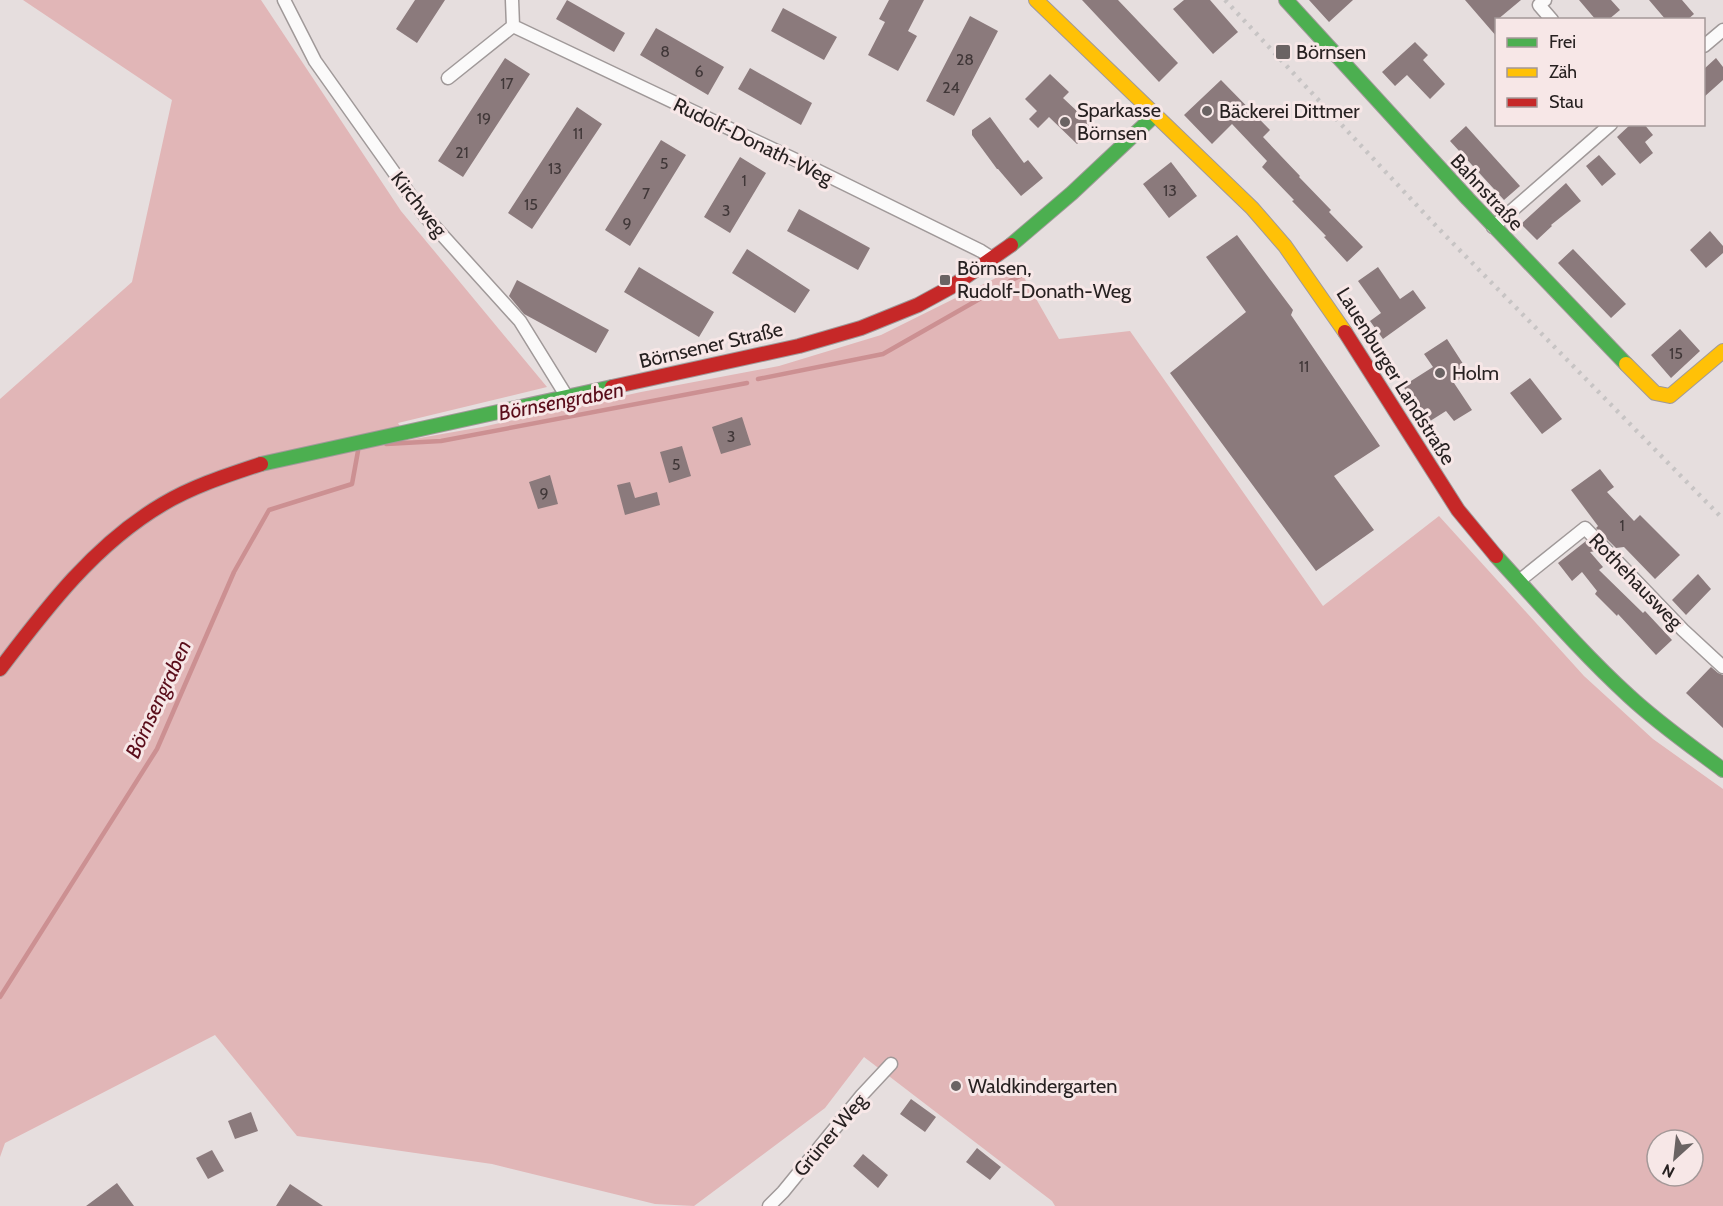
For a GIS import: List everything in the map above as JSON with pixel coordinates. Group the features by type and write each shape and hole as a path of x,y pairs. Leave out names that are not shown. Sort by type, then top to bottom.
{"street":[{"name":"Kirchweg","path":"284,0 315,62 425,216 520,321 567,397"},
{"path":"448,78 513,26 512,0"},
{"name":"Lauenburger Landstraße","path":"1036,0 1252,208 1285,246 1366,363 1458,510 1519,581 1629,696 1723,770"},
{"name":"Bahnstraße","path":"1286,0 1360,84 1493,227 1655,393 1670,396 1723,351"},
{"path":"1545,0 1539,5 1549,18"},
{"name":"Rudolf-Donath-Weg","path":"513,26 800,162 992,258"},
{"path":"1705,45 1723,30"},
{"name":"Börnsener Straße","path":"0,669 73,577 119,534 164,503 213,480 262,464 813,342 872,326 956,284 1017,240 1065,199 1155,115"},
{"path":"1493,227 1609,126"},
{"name":"Rothehausweg","path":"1519,581 1585,528 1683,630 1723,667"},
{"name":"Grüner Weg","path":"769,1206 891,1064"}],"shaded area":[{"path":"23,0 261,0 401,211 547,387 398,423 408,440 779,366 881,335 1018,267 1059,339 1130,331 1323,606 1439,516 1584,676 1653,739 1723,789 1723,1206 1055,1206 1052,1201 864,1057 825,1108 694,1206 655,1204 492,1164 297,1136 215,1035 5,1143 0,1157 0,399 132,282 172,100"}],"building":[{"path":"415,0 445,0 417,43 396,29"},
{"path":"567,0 625,33 614,52 556,19"},
{"path":"889,0 924,0 908,31 917,36 898,71 868,55 885,22 879,19"},
{"path":"1082,0 1118,0 1178,63 1159,82"},
{"path":"1184,0 1210,0 1238,32 1213,54 1173,9"},
{"path":"1309,0 1353,0 1329,22"},
{"path":"1465,0 1521,0 1499,18 1495,18 1495,35"},
{"path":"1579,0 1611,0 1620,10 1610,18 1594,18"},
{"path":"1649,0 1682,0 1694,14 1689,18 1664,18"},
{"path":"783,8 837,37 824,60 771,31"},
{"path":"970,16 998,31 954,116 926,101"},
{"path":"656,28 724,67 708,95 640,55"},
{"path":"1415,42 1428,55 1423,60 1445,84 1430,99 1407,75 1395,86 1382,72"},
{"path":"505,58 530,74 463,177 438,161"},
{"path":"1716,58 1723,67 1723,80 1705,96 1705,68"},
{"path":"750,68 812,103 801,125 738,89"},
{"path":"1050,74 1069,92 1063,98 1094,127 1077,144 1049,117 1038,128 1029,119 1037,111 1025,99"},
{"path":"1221,80 1270,130 1263,137 1363,247 1347,262 1324,237 1326,236 1292,201 1294,200 1262,167 1267,161 1232,124 1212,144 1184,115"},
{"path":"577,107 602,124 532,229 508,213"},
{"path":"990,117 1024,163 1028,160 1043,178 1021,196 997,169 972,135 972,130"},
{"path":"1466,126 1520,186 1504,200 1450,141"},
{"path":"1629,126 1646,126 1653,135 1645,142 1653,153 1640,164 1617,137"},
{"path":"661,140 686,155 630,246 605,230"},
{"path":"1599,155 1616,174 1602,186 1586,166"},
{"path":"740,157 766,173 730,233 704,217"},
{"path":"1171,162 1197,196 1169,218 1143,184"},
{"path":"1566,183 1581,201 1551,225 1537,240 1521,224"},
{"path":"799,209 870,248 858,270 787,231"},
{"path":"1710,231 1723,246 1723,253 1706,268 1690,250"},
{"path":"1237,235 1293,310 1291,315 1380,446 1334,476 1374,530 1316,571 1170,373 1246,312 1206,257"},
{"path":"747,249 810,290 795,313 732,273"},
{"path":"1573,249 1626,304 1611,318 1558,263"},
{"path":"639,267 714,312 699,337 624,292"},
{"path":"1378,267 1400,299 1413,290 1426,308 1383,339 1370,321 1381,313 1358,281"},
{"path":"517,280 609,330 596,353 524,314 509,296"},
{"path":"1680,329 1700,351 1671,378 1651,355"},
{"path":"1447,339 1469,373 1454,383 1472,410 1454,421 1446,411 1427,423 1403,386 1433,367 1424,354"},
{"path":"1530,378 1562,419 1542,434 1510,393"},
{"path":"742,417 751,445 721,454 712,427"},
{"path":"682,446 691,476 669,483 660,452"},
{"path":"1600,469 1614,487 1607,492 1634,521 1640,515 1680,555 1655,579 1624,547 1616,548 1596,528 1598,526 1571,490"},
{"path":"550,475 558,504 538,509 529,482"},
{"path":"630,482 635,498 657,492 660,505 625,515 617,485"},
{"path":"1586,541 1596,551 1590,552 1603,567 1599,570 1643,613 1645,611 1672,640 1656,655 1618,614 1617,616 1595,594 1597,591 1582,572 1572,581 1558,563"},
{"path":"1698,574 1711,589 1686,615 1672,600"},
{"path":"1711,667 1723,675 1723,728 1686,693"},
{"path":"911,1099 936,1117 925,1132 900,1114"},
{"path":"251,1112 258,1131 235,1139 228,1121"},
{"path":"977,1148 1001,1167 990,1180 966,1162"},
{"path":"212,1150 224,1171 208,1179 196,1158"},
{"path":"863,1154 888,1175 878,1188 853,1166"},
{"path":"117,1183 134,1206 86,1206"},
{"path":"290,1184 323,1206 276,1206"}],"waterway":[{"name":"Börnsengraben","path":"1010,281 1022,275"},
{"name":"Börnsengraben","path":"758,379 883,354 997,289"},
{"name":"Börnsengraben","path":"386,444 441,441 747,383"},
{"name":"Börnsengraben","path":"0,997 157,749 234,572 269,510 352,484 358,451"}],"railway":[{"path":"1225,0 1438,228 1723,519"}],"traffic: fast":[{"path":"1286,0 1468,199 1626,364"},
{"path":"1011,245 1072,193 1155,115"},
{"path":"261,464 612,387"},
{"path":"1496,556 1612,680 1651,716 1723,770"}],"traffic: slow":[{"path":"1036,0 1252,208 1285,246 1345,332"},
{"path":"1626,364 1655,393 1670,396 1723,351"}],"traffic: jam":[{"path":"612,387 799,346 861,328 918,305 951,287 1011,245"},
{"path":"1345,332 1458,510 1496,556"},
{"path":"0,669 54,600 115,538 138,520 174,498 211,481 261,464"}],"place":[{"name":"Börnsen","path":"1283,52"},
{"name":"Bäckerei Dittmer","path":"1207,111"},
{"name":"Sparkasse Börnsen","path":"1065,122"},
{"name":"Börnsen, Rudolf-Donath-Weg","path":"945,280"},
{"name":"Holm","path":"1440,373"},
{"name":"Waldkindergarten","path":"956,1086"}]}
